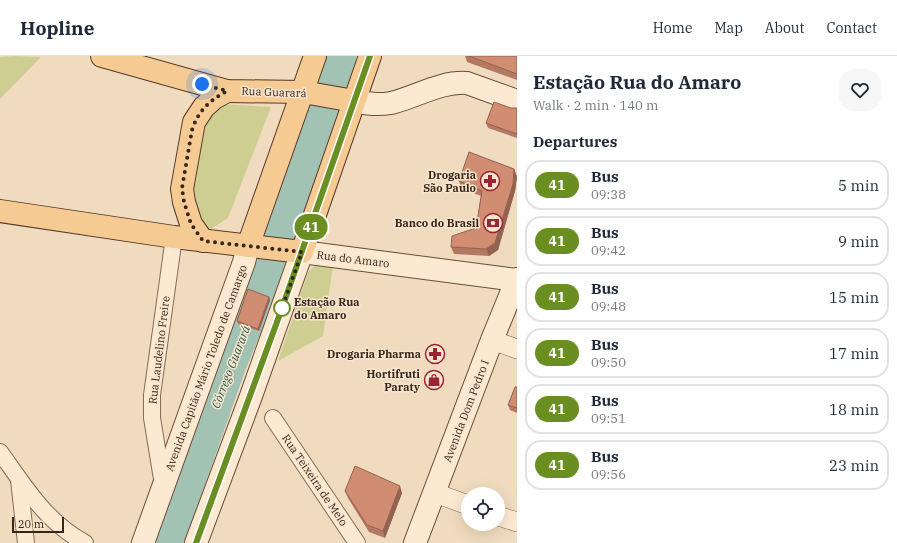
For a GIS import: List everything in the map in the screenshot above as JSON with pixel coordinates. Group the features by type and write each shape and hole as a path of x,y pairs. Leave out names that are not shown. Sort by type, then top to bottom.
{"main road":[{"name":"Rua Guarará","path":"102,56 227,91 328,96"},
{"name":"Avenida Capitão Mário Toledo de Camargo","path":"196,543 253,389 294,251 328,96 315,56"},
{"name":"Avenida Capitão Mário Toledo de Camargo","path":"143,543 244,262 255,247 328,96 370,56"},
{"path":"328,96 375,104 391,103 445,86 467,83 517,101"},
{"path":"203,241 191,224 184,202 182,188 194,122 204,107 214,98 227,91"},
{"name":"Rua do Amaro","path":"0,211 203,241 517,279"},
{"name":"Avenida Dom Pedro I","path":"415,543 492,340 517,279"}],"street":[{"name":"Rua Laudelino Freire","path":"164,486 152,418 152,395 174,237"},
{"path":"492,340 517,349"},
{"name":"Rua Teixeira de Melo","path":"274,418 357,543"},
{"path":"0,452 40,507 57,524 71,535 85,543"},
{"path":"19,479 26,543"},
{"path":"435,493 461,502"},
{"path":"505,518 517,522"}],"shaded area":[{"path":"0,57 41,57 0,99"},
{"path":"220,104 271,107 228,218 211,229 200,224 192,215 194,132"},
{"path":"319,264 333,265 323,336 278,361 308,273 312,268"}],"building":[{"path":"469,56 517,56 517,74"},
{"path":"494,102 511,108 517,108 517,134 486,123"},
{"path":"469,152 514,169 513,184 495,243 486,249 451,247 452,236 476,228 482,191 459,181"},
{"path":"248,289 269,297 258,329 237,321"},
{"path":"515,387 517,387 517,408 508,405"},
{"path":"355,466 400,486 383,531 367,525 345,491"}],"waterway":[{"name":"Córrego Guarará","path":"168,543 230,367 252,313 341,56"}],"bus line":[{"name":"41","path":"196,543 251,396 370,56"}],"place":[{"name":"Drogaria São Paulo","path":"490,181"},
{"name":"Banco do Brasil","path":"493,223"},
{"name":"Estação Rua do Amaro","path":"282,308"},
{"name":"Drogaria Pharma","path":"435,354"},
{"name":"Hortifruti Paraty","path":"434,380"}],"route":[{"path":"202,84 227,91 214,98 204,107 194,122 182,188 184,202 191,224 203,241 302,252 281,311 282,308"}]}
